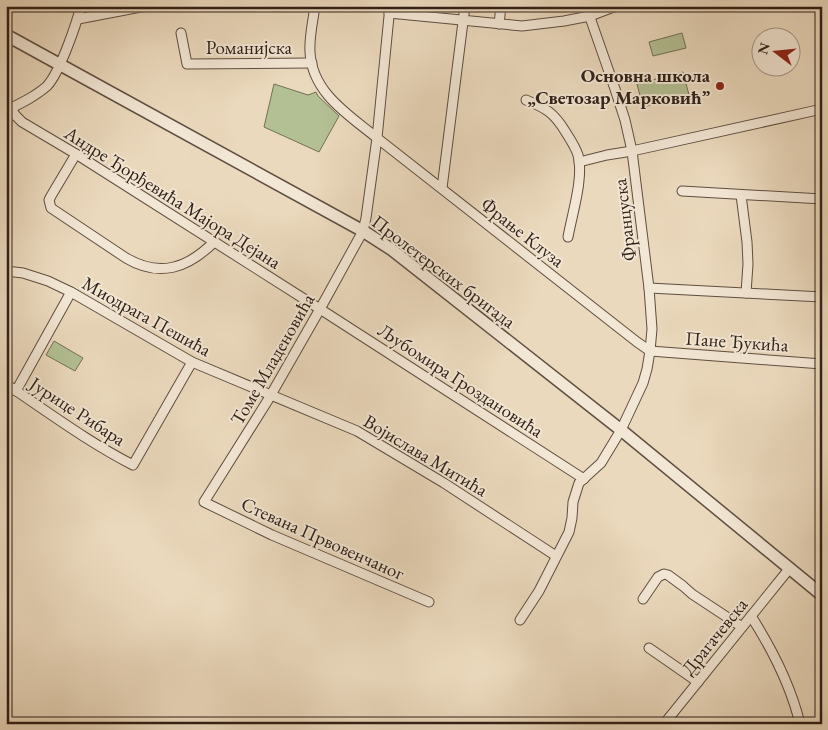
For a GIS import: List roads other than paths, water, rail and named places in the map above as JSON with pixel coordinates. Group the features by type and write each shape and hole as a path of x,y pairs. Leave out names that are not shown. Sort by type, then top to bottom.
{"street":[{"path":"9,110 46,87 59,65 78,19 81,6"},
{"path":"78,19 146,6"},
{"path":"312,63 310,51 314,6"},
{"path":"442,188 466,6"},
{"path":"499,24 501,6"},
{"name":"Француска","path":"520,620 539,591 569,532 572,518 572,502 577,488 601,463 643,383 650,351 652,329 649,288 632,151 618,97 586,6"},
{"path":"389,10 522,26 540,25 590,16 616,6"},
{"name":"Томе Младеновића","path":"204,502 271,395 363,231 377,138 389,10"},
{"name":"Романијска","path":"181,33 187,64 312,63"},
{"name":"Пролетерских бригада","path":"6,35 363,231 398,255 620,430 822,595"},
{"name":"Фрање Клуза","path":"312,63 316,76 327,95 339,107 623,332 650,351"},
{"path":"526,100 542,106 557,118 572,141 577,154 579,162 577,193 568,236"},
{"path":"579,162 822,109"},
{"name":"Андре Ђорђевића Мајора Дејана","path":"9,110 22,122 76,154 320,309"},
{"path":"76,154 51,196 51,208 126,258 150,268 172,268 198,256 214,242"},
{"path":"682,191 822,199"},
{"path":"742,195 748,256 746,293"},
{"name":"Миодрага Пешића","path":"6,271 23,273 48,281 71,292 192,362 271,395"},
{"path":"649,288 822,297"},
{"path":"16,390 71,292"},
{"name":"Љубомира Гроздановића","path":"320,309 584,479"},
{"name":"Пане Ђукића","path":"650,351 822,364"},
{"name":"Јурице Рибара","path":"6,384 84,437 133,465 192,362"},
{"name":"Војислава Митића","path":"271,395 357,430 444,483 556,556"},
{"name":"Стевана Првовенчаног","path":"204,502 272,536 429,602"},
{"name":"Драгачевска","path":"664,724 789,569"},
{"path":"643,599 658,577 664,574 668,575 692,594 742,627"},
{"path":"751,616 790,691 800,724"},
{"path":"649,648 698,682"}],"place":[{"name":"Основна школа „Светозар Марковић”","path":"720,86"}]}
